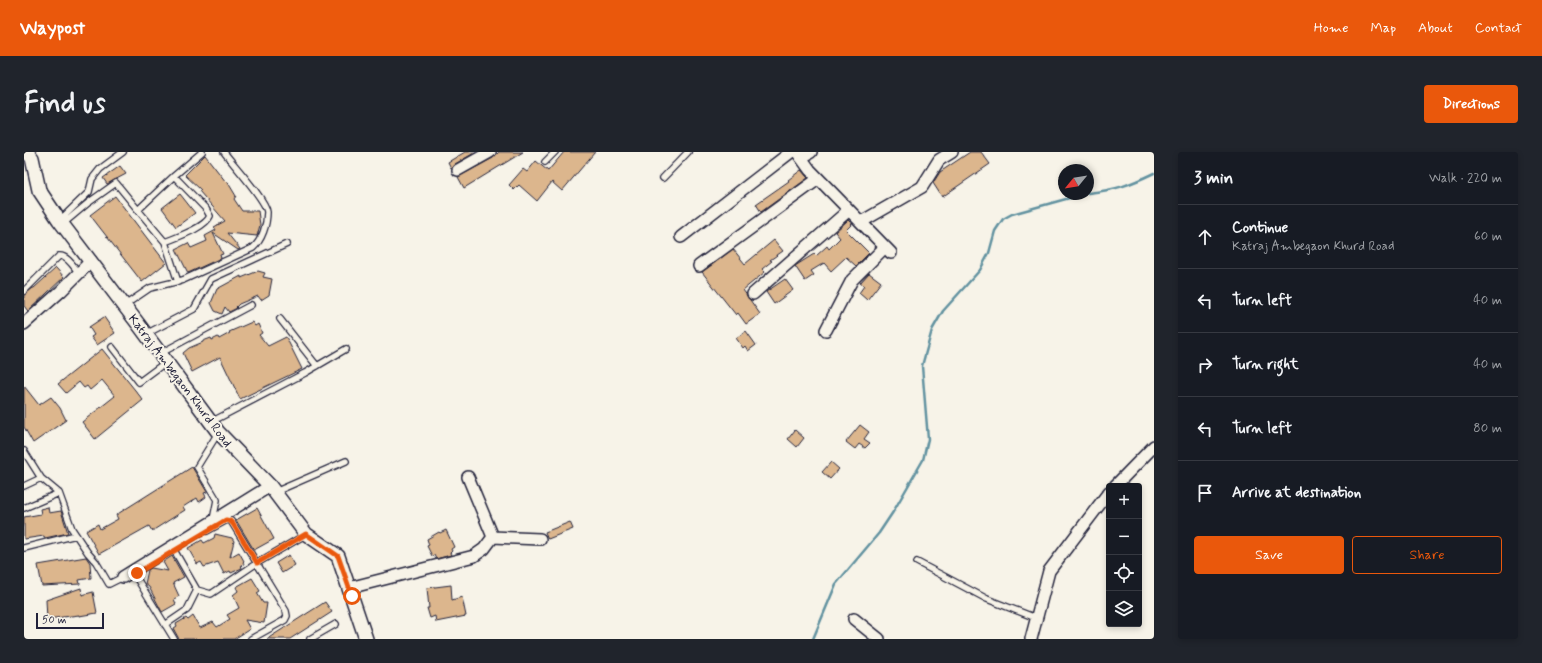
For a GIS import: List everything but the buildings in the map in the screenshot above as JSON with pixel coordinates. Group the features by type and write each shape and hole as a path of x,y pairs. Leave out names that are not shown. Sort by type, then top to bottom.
{"street":[{"name":"Katraj Ambegaon Khurd Road","path":"27,152 32,158 39,190 61,222 214,427 272,489 306,534 338,556 366,639"},
{"path":"458,170 490,152"},
{"path":"681,237 791,152"},
{"path":"811,152 799,155 818,179 888,250 852,280 826,330"},
{"path":"861,222 922,188 938,160 952,152"},
{"path":"699,266 818,179"},
{"path":"753,294 849,210"},
{"path":"24,324 91,261"},
{"path":"1118,483 1154,446"},
{"path":"468,477 493,537"},
{"path":"123,576 213,522 272,489"},
{"path":"1031,639 1049,571 1106,496"},
{"path":"493,537 540,539"},
{"path":"349,588 474,556 484,549 493,537"},
{"path":"854,619 879,639"}],"lane":[{"path":"61,222 89,192 92,179 100,169 123,152"},
{"path":"138,210 202,152"},
{"path":"125,306 150,288 178,282 253,248 259,243 263,235 267,211 261,199 224,152"},
{"path":"545,162 555,152"},
{"path":"663,178 688,152"},
{"path":"165,242 202,225 210,216 206,209 174,176"},
{"path":"61,222 116,183 165,242 178,282"},
{"path":"146,334 194,309 211,279 287,244"},
{"path":"24,291 59,256 66,258 79,273"},
{"path":"112,347 140,382 163,358 251,305"},
{"path":"280,319 317,366"},
{"path":"213,522 217,500 197,467 214,427 346,350"},
{"path":"24,451 41,478 59,493 76,535 96,562 109,584 123,576"},
{"path":"272,489 346,461"},
{"path":"24,486 41,478"},
{"path":"24,508 59,493"},
{"path":"174,639 136,577 137,573 226,520 233,524 286,611 287,616 285,620 251,639"},
{"path":"174,550 197,590 211,594 257,563 306,534"},
{"path":"24,548 76,535"},
{"path":"916,562 987,599 1036,618"},
{"path":"165,625 187,610 197,590"},
{"path":"310,639 336,624"}],"waterway":[{"path":"1094,192 1122,186 1154,173"},
{"path":"813,639 836,584 879,533 923,460 928,439 922,366 932,330 943,311 980,270 989,253 995,231 1003,219 1012,214 1062,200"}],"route":[{"path":"137,573 226,520 233,524 257,563 306,534 338,556 352,596"}]}
